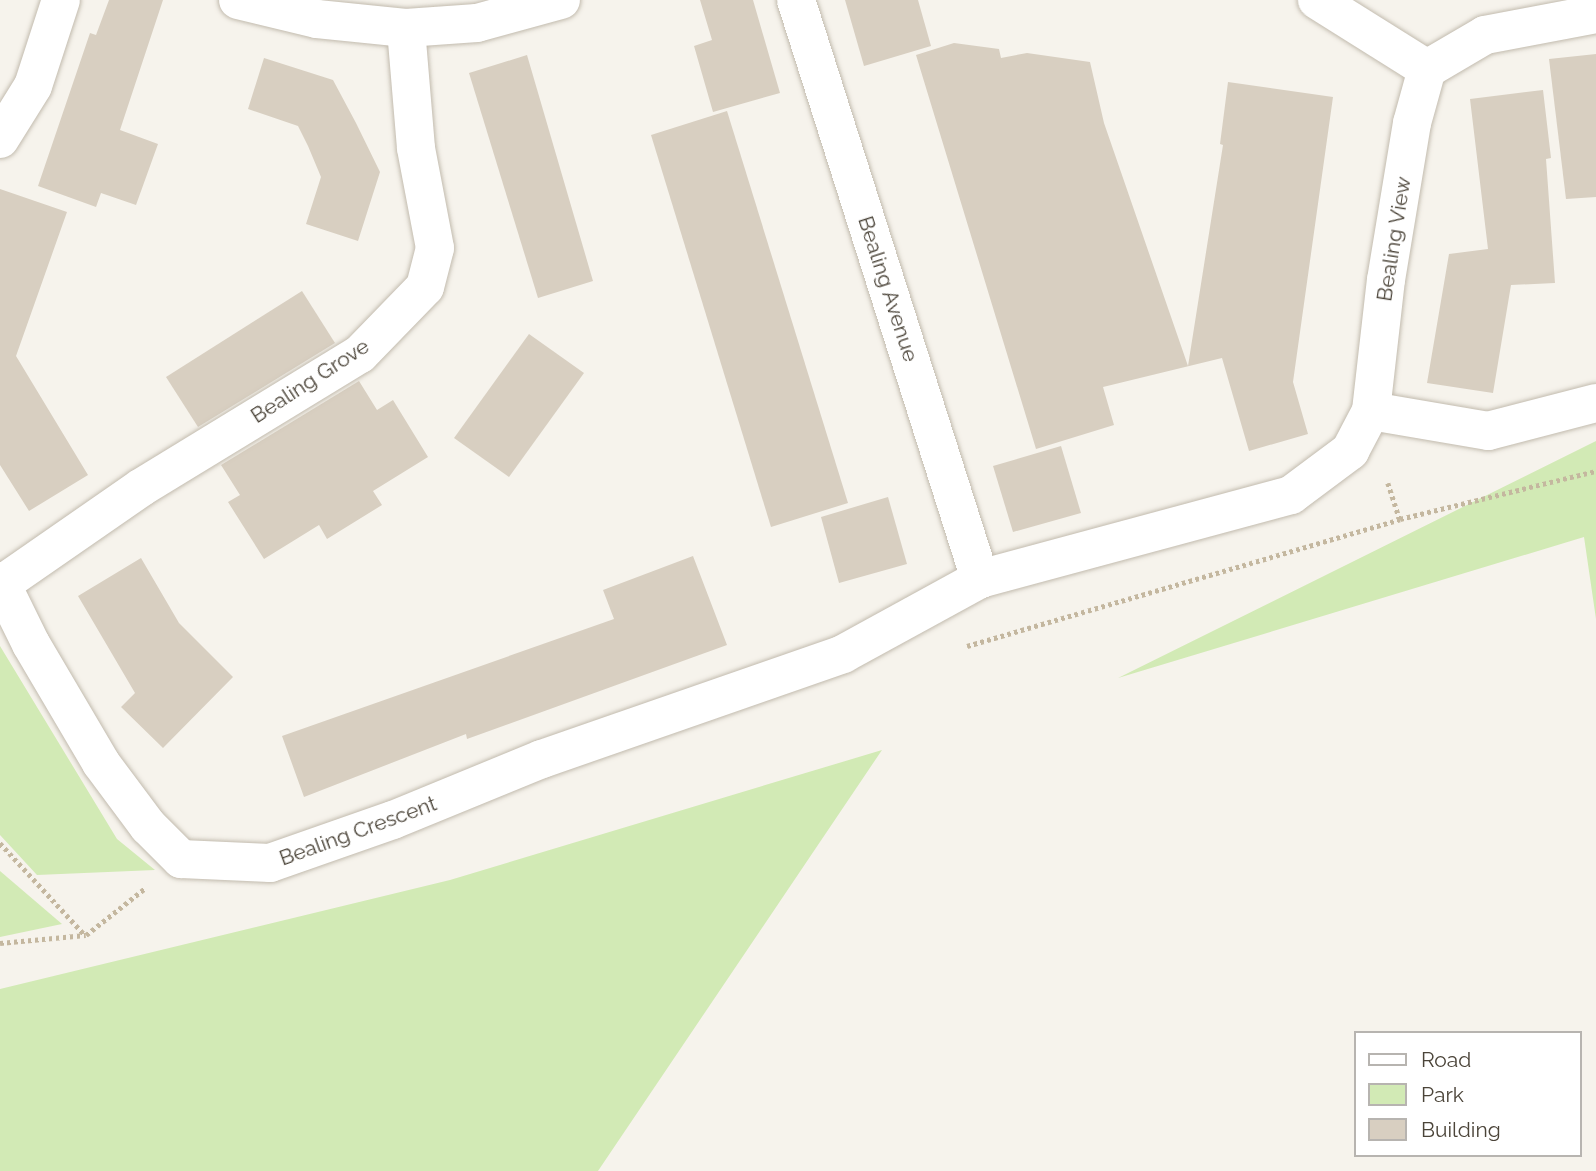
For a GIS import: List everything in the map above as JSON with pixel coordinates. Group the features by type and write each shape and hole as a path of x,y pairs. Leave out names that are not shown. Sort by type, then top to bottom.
{"street":[{"path":"0,139 33,86 61,0"},
{"path":"238,0 317,19 406,28 477,23 561,0"},
{"name":"Bealing Avenue","path":"796,0 980,579"},
{"path":"1317,0 1427,69 1485,35 1589,10"},
{"name":"Bealing Grove","path":"1,583 142,486 360,354 425,287 435,248 416,148 406,28"},
{"name":"Bealing View","path":"980,579 1291,495 1350,451 1371,411 1385,279 1412,123 1427,69"},
{"path":"1371,411 1488,431 1596,403"},
{"name":"Bealing Crescent","path":"181,859 270,863 393,820 542,759 842,654 980,579"},
{"path":"1,583 31,644 101,763 148,826 181,859"}],"path":[{"path":"958,649 1400,519 1596,471"},
{"path":"0,843 86,935"},
{"path":"0,943 86,935 181,859"}],"green space":[{"path":"1596,441 1596,619 1584,537 1118,678"},
{"path":"0,646 117,839 155,870 37,875 0,835"},
{"path":"882,750 598,1171 0,1171 0,989 450,880"},
{"path":"0,871 62,924 0,937"}],"building":[{"path":"109,0 163,0 120,130 158,144 136,205 101,193 96,207 38,186 90,33 96,35"},
{"path":"700,0 753,0 780,93 713,112 694,46 712,40"},
{"path":"845,0 918,0 931,46 864,66"},
{"path":"954,43 999,49 1001,58 1027,53 1090,62 1104,123 1188,366 1223,145 1220,144 1228,82 1333,97 1293,382 1308,434 1249,451 1222,358 1103,387 1114,425 1036,449 916,55"},
{"path":"1596,54 1596,197 1566,199 1549,59"},
{"path":"527,55 593,281 538,298 469,73"},
{"path":"264,58 333,80 356,123 380,172 358,241 306,224 321,177 298,126 248,109"},
{"path":"1543,90 1551,158 1546,159 1555,283 1511,285 1493,393 1427,383 1449,254 1488,249 1470,99"},
{"path":"727,111 848,503 771,527 651,135"},
{"path":"0,189 67,212 16,356 88,475 29,511 0,465"},
{"path":"302,291 335,343 198,427 166,377"},
{"path":"529,334 584,373 509,477 454,438"},
{"path":"359,381 377,410 393,400 428,457 373,491 382,505 327,539 319,525 264,559 228,502 240,495 221,465"},
{"path":"1061,446 1081,513 1013,532 993,466"},
{"path":"888,497 907,564 839,583 821,517"},
{"path":"693,556 727,645 467,739 466,734 304,797 282,736 614,619 603,590"},
{"path":"141,558 179,623 233,677 163,748 121,707 135,693 78,596"}]}
